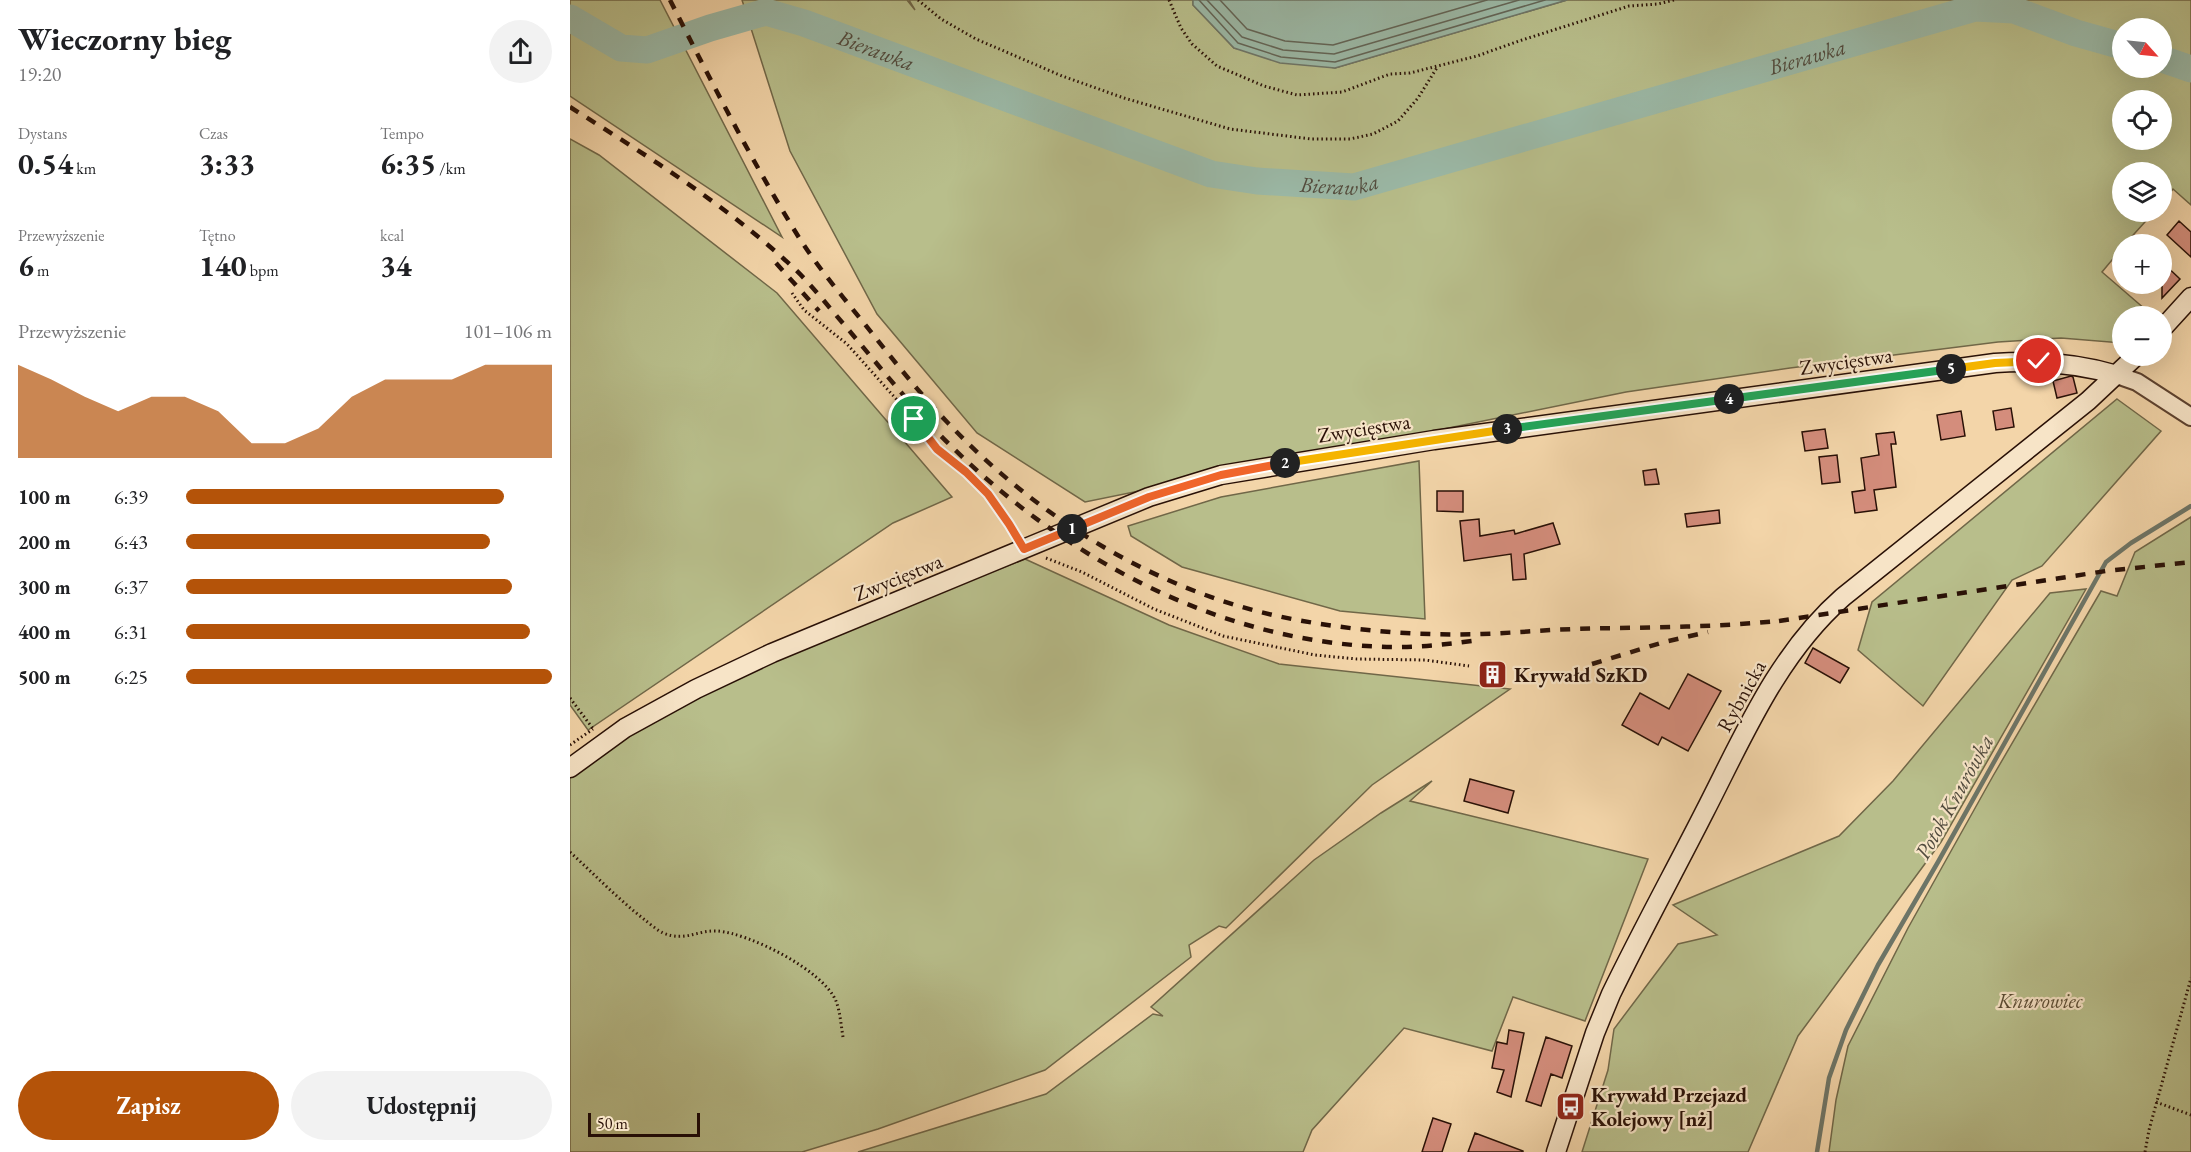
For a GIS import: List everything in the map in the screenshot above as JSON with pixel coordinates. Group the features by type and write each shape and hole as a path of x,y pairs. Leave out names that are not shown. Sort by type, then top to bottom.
{"main road":[{"path":"2172,318 2191,297"},
{"name":"Zwycięstwa","path":"570,768 598,736 625,729 696,689 772,653 1149,497 1221,475 1304,460 1531,426 1995,363 2055,362 2117,375"},
{"name":"Rybnicka","path":"1556,1152 1595,1033 1616,983 1758,708 1796,648 1843,597 2088,401 2126,366"}],"street":[{"path":"2117,375 2137,382 2191,417"}],"path":[{"path":"918,0 941,20 976,39 1062,75 1124,98 1230,129 1311,139 1350,139 1373,134 1398,121 1418,98 1438,66"},
{"path":"1169,0 1181,28 1192,44 1217,66 1264,86 1297,95 1342,92 1390,74 1410,73 1477,56 1629,6 1658,4 1674,0"},
{"path":"792,292 804,310 847,344 914,419 937,449 966,472 988,494 1024,549 1082,572 1154,609 1223,636 1315,654 1425,660 1469,666"},
{"path":"570,698 598,736 570,745"},
{"path":"570,852 628,907 662,933 682,938 714,931 728,932 774,949 797,964 825,986 836,1000 843,1036"},
{"path":"2145,1152 2156,1102 2191,978"},
{"path":"2156,1102 2191,1115"}],"green space":[{"path":"570,0 660,0 782,237 570,96"},
{"path":"742,0 907,0 915,10 909,0 1193,0 1193,5 1234,48 1335,68 1567,0 2191,0 2191,205 2172,190 2172,162 2112,162 2112,222 2145,222 2134,234 2112,234 2112,260 2102,272 2112,281 2112,294 2128,294 2141,306 2112,306 2112,342 2061,338 1998,342 1790,368 1626,392 1085,502 977,433 877,314 790,151"},
{"path":"570,139 599,155 777,293 952,497 893,523 588,730 570,705"},
{"path":"2117,399 2161,431 2042,566 2012,580 1923,706 1858,650 1872,602"},
{"path":"1419,461 1425,619 1340,611 1182,567 1131,536 1128,526 1221,497"},
{"name":"Knurowiec","path":"2191,517 2191,1152 1829,1152 1836,1100 1848,1046 1908,928 1993,776 2101,591 2117,596 2135,552"},
{"path":"1025,559 1169,625 1279,664 1510,689 1372,785 1226,928 1219,926 1189,945 1191,957 1045,1070 878,1129 802,1152 570,1152 570,777 663,713 832,635"},
{"path":"2086,589 1941,842 1798,1036 1748,1152 1582,1152 1608,1070 1614,1029 1678,944 1717,935 1673,905 1839,836 1893,781 2050,593"},
{"path":"1432,781 1410,801 1648,859 1585,1021 1513,997 1492,1051 1404,1028 1312,1130 1303,1152 858,1152 1046,1094 1153,1014 1163,1016 1151,1007 1314,860"}],"water":[{"path":"1193,0 1567,0 1335,68 1280,63 1234,48 1193,5"}],"building":[{"path":"2179,221 2191,232 2191,257 2172,240 2172,234 2168,234"},
{"path":"2172,271 2180,279 2172,287"},
{"path":"2071,376 2077,393 2057,398 2053,381"},
{"path":"2011,408 2014,427 1996,430 1993,411"},
{"path":"1961,411 1965,436 1941,440 1937,415"},
{"path":"1825,429 1828,448 1805,451 1802,432"},
{"path":"1894,432 1896,444 1891,444 1896,487 1874,490 1877,510 1855,513 1852,492 1865,490 1861,458 1879,455 1876,434"},
{"path":"1837,455 1840,482 1822,484 1819,457"},
{"path":"1656,469 1659,484 1645,485 1643,471"},
{"path":"1437,491 1463,491 1463,512 1437,511"},
{"path":"1719,510 1720,523 1687,527 1685,514"},
{"path":"1479,519 1480,536 1514,530 1515,534 1553,523 1560,544 1524,554 1526,579 1513,580 1511,554 1464,561 1460,521"},
{"path":"1813,648 1849,668 1840,683 1805,663"},
{"name":"Krywałd SzKD","path":"1501,666 1504,679 1485,682 1483,669"},
{"path":"1688,674 1721,691 1688,751 1662,737 1658,745 1622,725 1640,693 1669,709"},
{"path":"1470,779 1514,791 1508,813 1464,801"},
{"path":"1509,1030 1524,1033 1511,1097 1497,1092 1504,1070 1492,1068 1497,1042 1507,1044"},
{"path":"1546,1037 1572,1046 1562,1078 1551,1074 1541,1106 1526,1101"},
{"path":"1433,1118 1451,1124 1442,1152 1422,1152"},
{"path":"1475,1133 1523,1151 1523,1152 1468,1152"}],"waterway":[{"name":"Bierawka","path":"570,18 621,48 647,50 766,12 804,23 1211,174 1257,181 1354,187 1975,8 2014,10 2076,33 2112,43"},
{"name":"Bierawka","path":"2172,62 2191,69"},
{"name":"Potok Knurówka","path":"1817,1152 1829,1078 1846,1030 1878,965 2106,562 2131,543 2191,506"}],"railway":[{"path":"670,0 764,178 798,236 892,359 948,423 984,458 1022,491 1105,548 1150,572 1243,607 1292,619 1363,630 1482,634 1707,626 1786,620"},
{"path":"570,107 681,179 760,238 807,282 908,400 950,445 996,487 1046,526 1099,560 1154,590 1212,613 1272,631 1333,643 1396,647 1479,640"},
{"path":"776,263 819,311"},
{"path":"1779,621 2106,571 2191,562"},
{"path":"1592,664 1664,642 1708,632"}],"place":[{"name":"Krywałd SzKD","path":"1493,674"},
{"name":"Krywałd Przejazd Kolejowy [nż]","path":"1570,1106"}],"route":[{"path":"914,419 937,449 966,472 988,494 1024,549 1149,497 1221,475 1542,424 1995,363 2039,361"}]}
